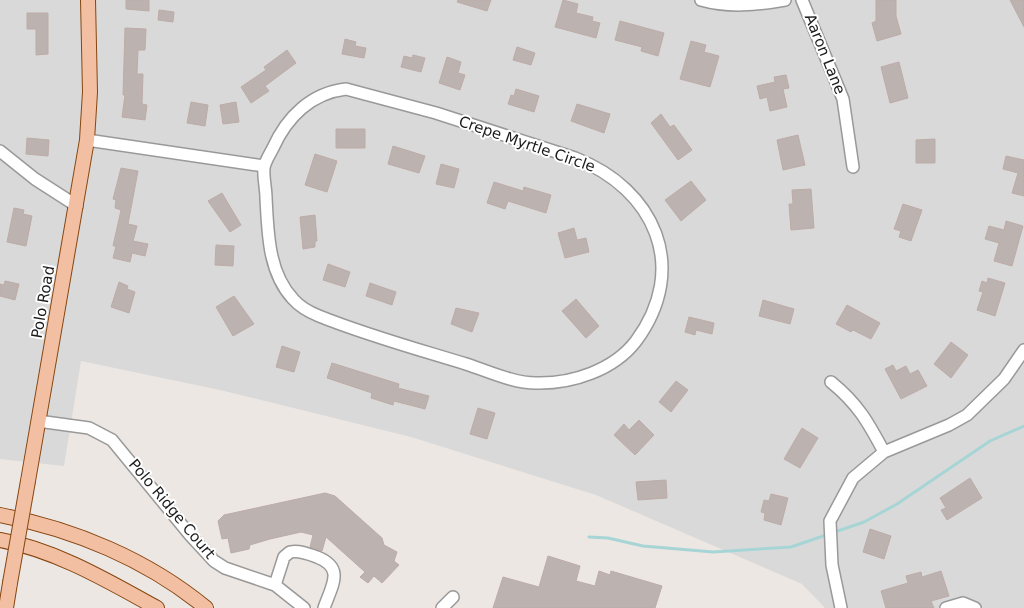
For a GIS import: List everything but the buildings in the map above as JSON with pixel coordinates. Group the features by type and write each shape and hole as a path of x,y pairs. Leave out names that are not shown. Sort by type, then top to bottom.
{"main road":[{"name":"Polo Road","path":"6,608 87,140 90,92 88,0"},
{"path":"0,514 24,519 104,546 184,590 206,608"},
{"path":"0,540 18,544 92,573 157,608"}],"street":[{"path":"701,0 729,5 750,5 785,0"},
{"name":"Aaron Lane","path":"802,0 843,99 853,167"},
{"name":"Crepe Myrtle Circle","path":"346,88 436,113 576,158 609,173 646,210 654,231 661,260 660,288 654,311 635,342 616,360 578,378 537,383 467,365 317,315 303,308 288,293 274,265 269,241 264,166 282,130 302,106 325,93 346,88"},
{"path":"87,140 264,166"},
{"path":"0,151 35,179 77,206"},
{"path":"841,608 832,565 830,521 853,478 884,452 949,425 966,415 1004,379 1024,350"},
{"path":"831,382 850,398 865,417 884,452"},
{"name":"Polo Ridge Court","path":"38,421 89,428 112,440 190,535 214,561 225,568 275,585 304,608"},
{"path":"275,585 284,557 290,552 309,554 330,562 334,569 334,580 324,608"},
{"path":"442,608 453,597"},
{"path":"946,608 963,603 975,608"}],"shaded area":[{"path":"0,0 1024,0 1024,608 825,608 802,584 596,495 411,437 220,390 81,361 64,466 0,459"}],"waterway":[{"path":"589,537 608,538 643,546 713,552 791,547 864,522 897,504 990,441 1024,426"}]}
